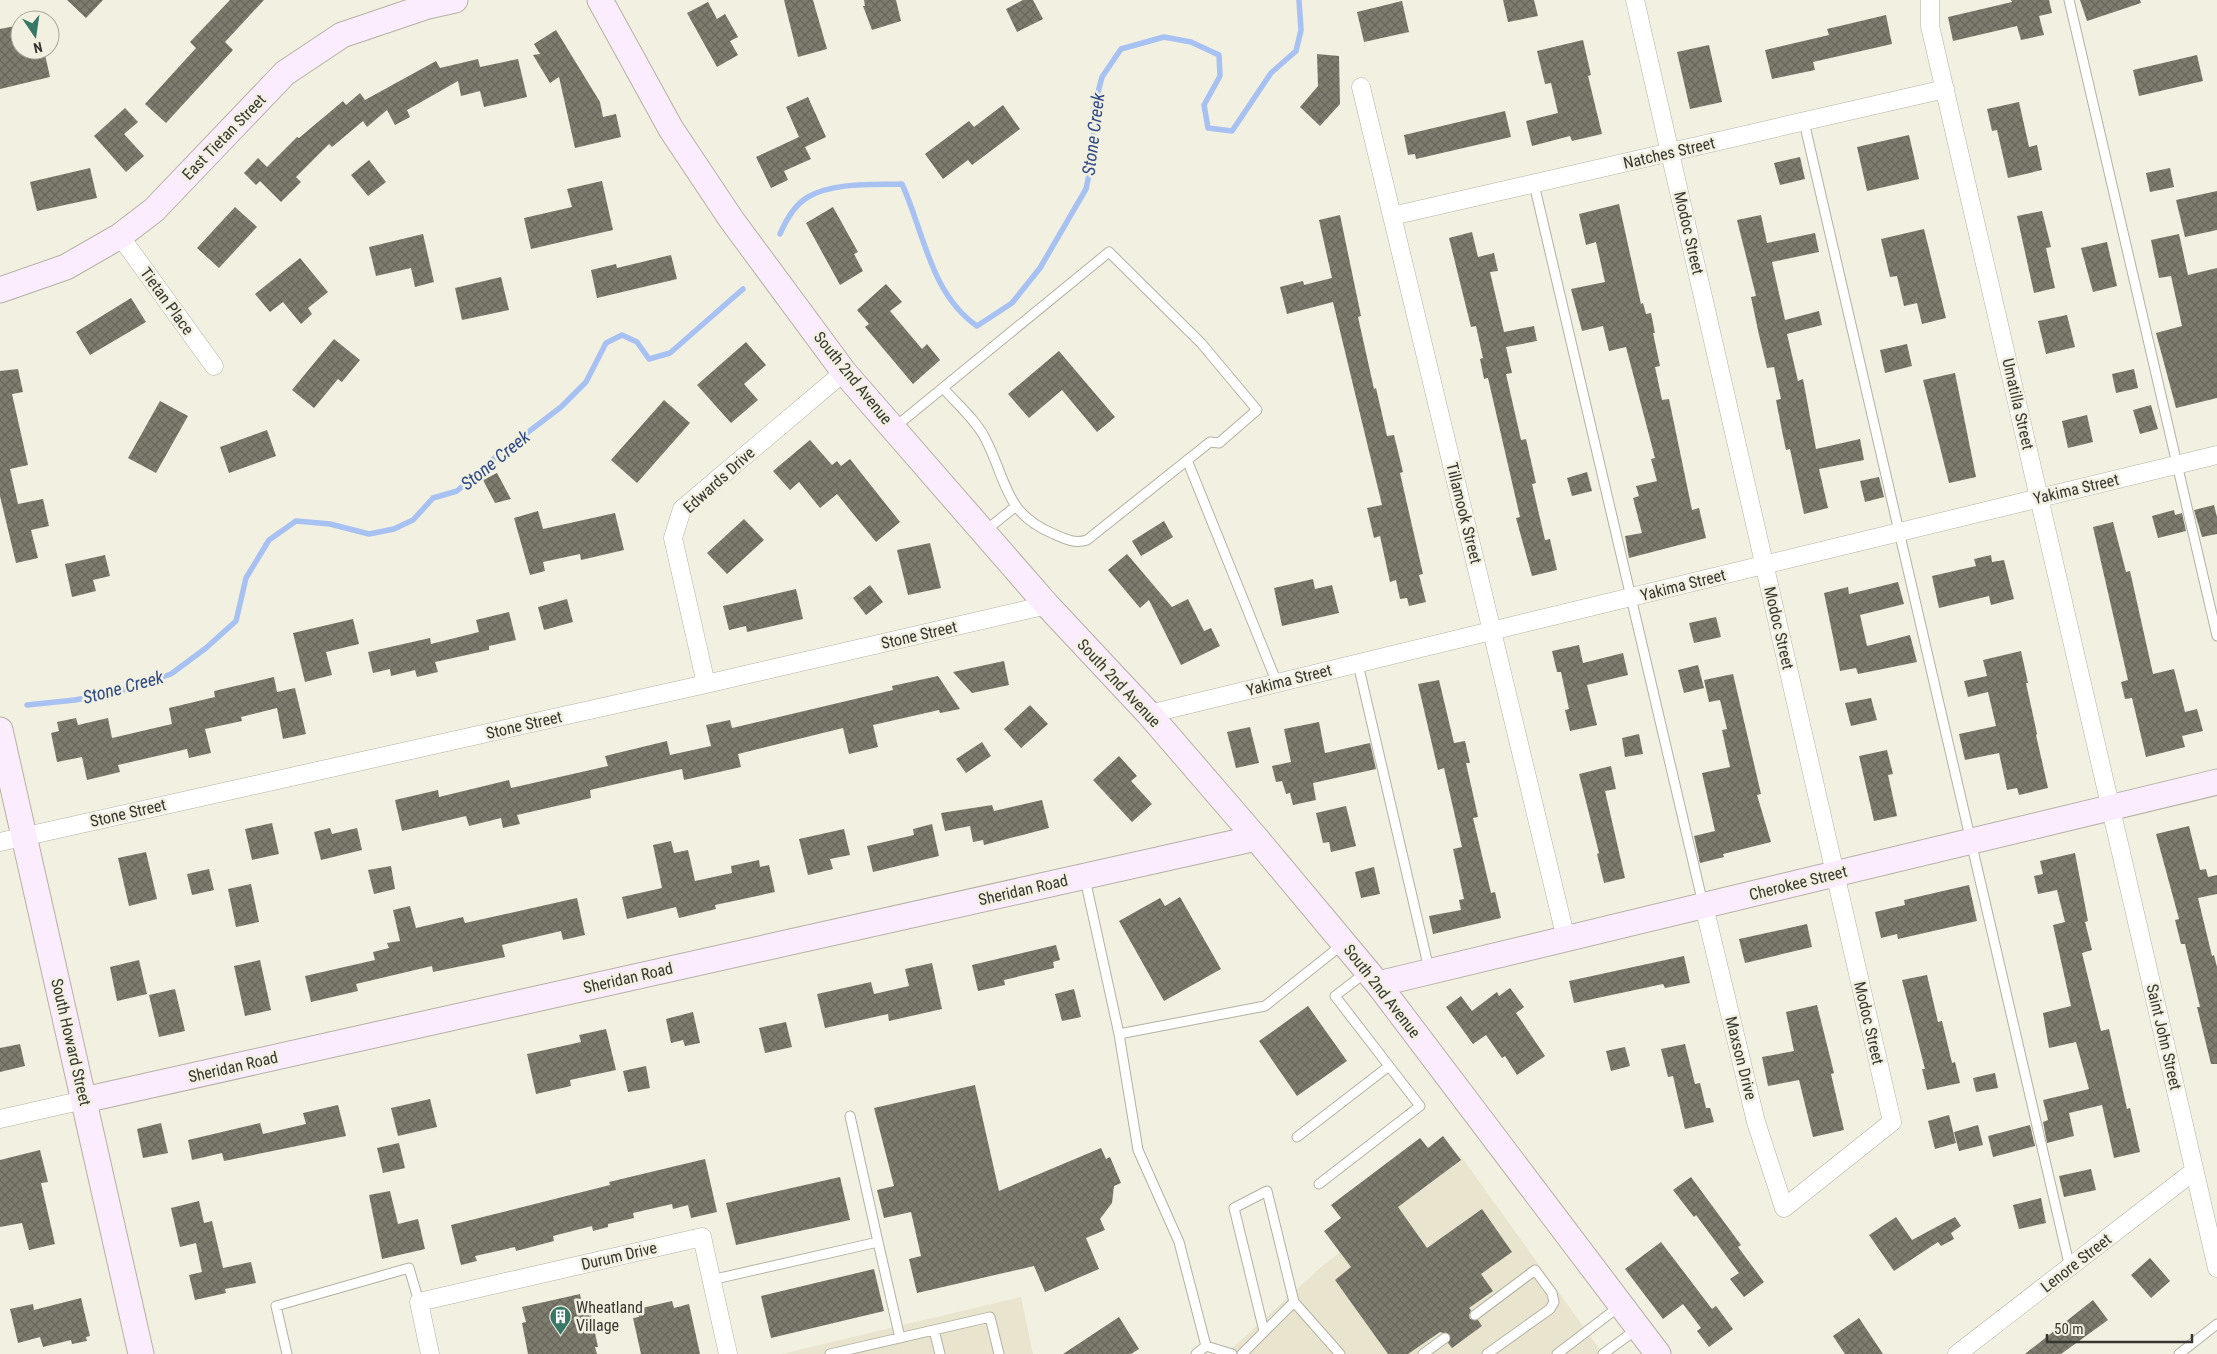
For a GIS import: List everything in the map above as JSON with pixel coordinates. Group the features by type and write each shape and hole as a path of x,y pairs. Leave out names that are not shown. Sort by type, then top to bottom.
{"main road":[{"name":"East Tietan Street","path":"0,290 66,267 120,236 154,210 284,73 342,35 428,6 455,0"},
{"name":"South 2nd Avenue","path":"600,0 670,129 731,219 844,372 1047,605 1149,714 1373,977 1658,1354"},
{"name":"South Howard Street","path":"0,730 141,1354"},
{"name":"Cherokee Street","path":"1373,977 1429,972 2217,782"},
{"name":"Sheridan Road","path":"84,1100 1256,838"}],"street":[{"name":"Modoc Street","path":"1636,0 1892,1122 1784,1208"},
{"name":"Umatilla Street","path":"1930,0 1930,26 2111,807"},
{"name":"Tillamook Street","path":"1361,87 1566,939"},
{"name":"Natches Street","path":"1392,216 1945,89"},
{"name":"Tietan Place","path":"120,236 214,366"},
{"name":"Edwards Drive","path":"706,684 673,538 682,509 844,372"},
{"name":"Yakima Street","path":"1149,714 2217,455"},
{"name":"Stone Street","path":"0,842 706,684 1047,605"},
{"name":"Saint John Street","path":"2111,807 2217,1268"},
{"name":"Maxson Drive","path":"1704,906 1756,1122 1784,1208"},
{"name":"Sheridan Road","path":"0,1119 84,1100"},
{"name":"Lenore Street","path":"1958,1354 2194,1171"},
{"name":"Durum Drive","path":"419,1302 702,1237 728,1354"},
{"path":"419,1302 430,1354"}],"lane":[{"path":"2069,0 2217,636"},
{"path":"1804,122 2070,1268"},
{"path":"1534,184 1704,906"},
{"path":"893,428 1109,252 1201,343 1257,410 1219,443 1210,442 1087,540 1079,542 1068,540 1035,527 1016,506 1008,494 985,436 943,388"},
{"path":"1187,460 1277,683"},
{"path":"984,532 1016,506"},
{"path":"1358,664 1429,972"},
{"path":"1084,876 1119,1034 1138,1150 1179,1242 1206,1346"},
{"path":"1119,1034 1265,1006 1344,943"},
{"path":"1318,1184 1420,1106 1335,996 1373,977"},
{"path":"1297,1137 1389,1066"},
{"path":"850,1116 900,1338"},
{"path":"1264,1331 1234,1208 1267,1191 1294,1302 1340,1354"},
{"path":"711,1280 878,1242"},
{"path":"287,1354 276,1306 408,1268 419,1302"},
{"path":"1475,1315 1535,1270 1552,1293 1554,1302 1550,1309 1487,1354"},
{"path":"1242,1354 1294,1302"},
{"path":"1557,1354 1621,1305"},
{"path":"830,1354 863,1350 900,1338 990,1317 998,1354"},
{"path":"2179,1354 2217,1324"},
{"path":"1603,1354 1638,1328"},
{"path":"934,1330 940,1354"},
{"path":"1423,1354 1445,1338"},
{"path":"1196,1354 1206,1346"},
{"path":"1206,1346 1232,1354"}],"shaded area":[{"path":"1460,1155 1603,1354 1226,1354 1319,1269"},
{"path":"1021,1297 1033,1354 782,1354 903,1325"}],"building":[{"path":"67,0 103,0 86,18"},
{"path":"230,0 264,0 225,42 233,50 166,123 145,104 196,48 190,42"},
{"path":"784,0 813,0 827,49 798,57"},
{"path":"864,0 896,0 901,21 872,30 863,6 865,6"},
{"path":"1023,0 1033,0 1043,19 1017,32 1006,9"},
{"path":"1503,0 1534,0 1538,16 1508,22"},
{"path":"2011,0 2049,0 2052,13 2039,16 2044,35 2021,40 2017,26 1953,41 1948,17 2012,2"},
{"path":"2080,0 2140,0 2141,3 2087,21"},
{"path":"1402,1 1409,32 1364,42 1357,12"},
{"path":"708,2 717,19 725,14 738,37 730,41 738,55 717,67 687,13"},
{"path":"1886,15 1892,44 1813,62 1815,70 1772,79 1765,50 1829,35 1827,29"},
{"path":"10,27 10,60 46,60 50,77 0,89 0,29"},
{"path":"556,30 600,102 603,117 616,114 621,137 575,148 559,77 550,83 533,55 540,54 534,44"},
{"path":"1583,40 1591,75 1588,76 1602,134 1572,141 1570,136 1532,146 1526,121 1558,113 1551,83 1545,84 1537,51"},
{"path":"1709,45 1722,102 1690,109 1677,52"},
{"path":"1317,54 1339,56 1340,104 1320,126 1300,107 1318,86"},
{"path":"2197,55 2203,81 2139,96 2133,70"},
{"path":"478,59 480,67 518,59 527,97 484,107 480,91 461,96 458,81 407,110 410,117 395,125 387,110 367,127 363,121 332,147 329,144 296,177 301,182 281,202 260,181 256,185 244,173 258,158 267,167 297,137 299,138 343,101 346,105 360,93 365,100 436,61 440,68"},
{"path":"808,97 826,137 805,147 811,159 784,171 788,180 771,188 756,157 799,137 786,107"},
{"path":"2019,102 2029,147 2037,145 2042,170 2008,178 1997,130 1992,131 1987,109"},
{"path":"1003,105 1020,129 972,165 968,160 943,179 925,154 969,121 974,127"},
{"path":"125,108 138,122 124,134 144,156 126,172 94,136"},
{"path":"1505,111 1511,137 1416,159 1415,154 1408,155 1404,135"},
{"path":"1909,135 1919,179 1867,191 1857,147"},
{"path":"1800,157 1805,179 1780,185 1774,163"},
{"path":"369,160 386,182 368,196 351,175"},
{"path":"90,168 97,198 37,211 30,182"},
{"path":"2170,168 2174,187 2150,192 2146,173"},
{"path":"602,181 613,230 531,249 524,218 572,207 567,189"},
{"path":"2217,191 2217,230 2185,237 2176,200"},
{"path":"1619,204 1641,304 1643,303 1646,314 1651,313 1660,366 1655,367 1662,400 1669,399 1692,510 1699,508 1706,538 1629,558 1625,536 1642,533 1633,498 1639,496 1636,486 1657,481 1651,459 1655,458 1626,347 1609,351 1603,326 1582,331 1571,289 1605,282 1596,242 1586,245 1579,214"},
{"path":"235,207 257,227 219,268 197,248"},
{"path":"833,207 858,252 854,254 863,271 840,285 806,223"},
{"path":"2042,211 2051,247 2046,248 2055,288 2034,293 2017,216"},
{"path":"1340,215 1361,316 1358,317 1374,389 1376,388 1387,436 1394,435 1403,472 1400,473 1423,574 1419,575 1426,602 1409,606 1407,598 1400,599 1396,580 1390,582 1380,536 1374,538 1367,508 1382,505 1333,302 1287,314 1280,287 1303,281 1304,285 1332,278 1319,220"},
{"path":"1761,215 1767,243 1815,233 1819,252 1772,262 1785,320 1819,311 1822,325 1787,334 1798,381 1803,379 1816,449 1860,439 1864,460 1819,469 1828,508 1804,514 1790,449 1786,450 1782,431 1776,400 1781,399 1774,367 1767,368 1759,335 1751,297 1756,296 1737,220"},
{"path":"1924,229 1946,318 1922,324 1917,303 1904,306 1897,276 1890,277 1881,239"},
{"path":"1472,232 1478,257 1494,253 1498,271 1490,272 1504,332 1534,326 1537,341 1506,347 1512,373 1506,374 1521,440 1526,439 1536,483 1532,484 1545,540 1550,539 1557,570 1532,576 1516,518 1520,517 1488,378 1484,379 1480,359 1483,358 1476,326 1471,327 1449,238"},
{"path":"423,234 434,282 415,287 411,268 376,276 369,247"},
{"path":"2179,234 2188,275 2217,268 2217,398 2176,408 2156,333 2182,326 2171,276 2159,278 2151,240"},
{"path":"2107,242 2117,286 2093,292 2081,248"},
{"path":"671,255 677,279 597,298 591,270 616,264 617,268"},
{"path":"300,258 328,292 308,308 312,314 301,324 283,302 270,312 255,294"},
{"path":"501,277 509,310 462,320 455,288"},
{"path":"886,284 902,302 890,311 922,349 927,344 940,360 913,384 865,327 869,324 857,310"},
{"path":"131,298 146,322 90,355 76,332"},
{"path":"2067,315 2075,347 2046,354 2038,321"},
{"path":"334,339 360,360 342,382 338,379 314,408 292,390"},
{"path":"746,342 766,365 744,384 758,400 731,423 697,385"},
{"path":"1907,344 1912,366 1885,373 1880,350"},
{"path":"1059,351 1115,417 1097,432 1062,390 1029,418 1008,394"},
{"path":"18,369 23,392 12,394 28,465 10,469 18,504 43,499 49,526 31,530 38,558 16,563 0,496 0,371"},
{"path":"2134,369 2138,388 2116,393 2112,374"},
{"path":"1955,373 1976,477 1949,483 1923,380"},
{"path":"664,400 690,423 637,483 611,460"},
{"path":"160,401 188,416 156,473 128,458"},
{"path":"2151,405 2158,429 2140,434 2133,410"},
{"path":"2087,415 2093,442 2068,448 2062,421"},
{"path":"267,430 276,456 229,473 220,447"},
{"path":"810,440 832,465 837,461 841,466 850,459 900,522 876,542 837,494 820,508 799,482 790,490 773,471"},
{"path":"1587,472 1592,491 1572,496 1567,478"},
{"path":"497,473 511,499 495,503 483,480"},
{"path":"1879,477 1884,497 1865,502 1860,481"},
{"path":"2214,505 2217,517 2217,534 2202,537 2194,510"},
{"path":"2174,510 2175,515 2182,513 2186,531 2158,538 2152,516"},
{"path":"538,511 543,529 615,513 624,550 581,560 580,554 543,562 545,571 530,575 514,518"},
{"path":"744,519 764,540 727,574 707,553"},
{"path":"1164,521 1173,537 1141,556 1132,541"},
{"path":"2113,522 2126,572 2130,571 2153,674 2174,669 2185,712 2197,709 2203,731 2182,736 2185,747 2146,757 2132,698 2125,699 2121,682 2128,680 2093,527"},
{"path":"930,543 941,588 908,595 897,550"},
{"path":"1127,554 1172,607 1188,599 1204,631 1211,628 1220,646 1181,665 1149,600 1140,608 1108,570"},
{"path":"105,555 110,576 93,580 96,591 72,597 65,564"},
{"path":"1991,555 1992,562 2004,560 2014,599 1991,605 1989,596 1939,608 1932,576 1976,566 1974,559"},
{"path":"1313,579 1315,589 1332,585 1339,613 1282,626 1274,588"},
{"path":"1898,582 1904,604 1860,615 1867,646 1910,635 1917,662 1858,674 1856,668 1840,671 1824,593 1848,587 1849,594"},
{"path":"870,585 883,602 866,615 853,598"},
{"path":"796,589 803,619 747,632 746,626 729,630 723,606"},
{"path":"567,599 573,622 544,630 538,607"},
{"path":"509,612 516,640 489,646 489,650 435,662 438,672 417,677 415,670 391,676 390,669 373,673 368,652 430,638 431,644 479,632 476,620"},
{"path":"1716,617 1721,637 1694,643 1689,623"},
{"path":"353,619 359,644 326,652 332,675 305,682 293,633"},
{"path":"1579,645 1583,663 1623,653 1628,675 1587,685 1597,725 1570,731 1565,710 1569,709 1561,672 1557,672 1552,651"},
{"path":"2021,651 2036,735 2048,788 2019,795 2017,788 2007,790 1999,753 1965,760 1959,734 1996,726 1988,692 1968,697 1964,681 1987,676 1983,660"},
{"path":"1004,661 1009,685 972,693 953,672"},
{"path":"1698,665 1704,688 1684,693 1678,670"},
{"path":"1733,674 1761,794 1757,795 1771,842 1723,854 1724,857 1700,863 1694,836 1715,831 1702,773 1730,767 1722,730 1727,729 1720,700 1709,702 1704,680"},
{"path":"938,676 960,709 940,713 939,710 873,725 878,747 849,754 843,728 738,754 741,767 684,780 682,769 590,790 591,798 517,815 520,824 503,828 501,818 469,826 466,816 402,831 395,800 438,790 439,797 509,780 511,788 608,766 605,756 667,741 670,755 711,746 706,725 730,720 732,728 893,690 892,686"},
{"path":"274,677 277,692 295,688 306,734 283,739 277,708 241,717 242,721 205,729 211,753 189,758 187,749 118,765 120,772 87,780 82,757 57,762 51,733 59,731 57,722 76,718 78,725 108,718 112,738 172,724 169,708 215,697 214,691"},
{"path":"1439,680 1454,743 1465,741 1470,763 1466,763 1478,817 1473,818 1491,893 1495,892 1501,918 1433,934 1429,916 1461,910 1459,900 1464,899 1453,849 1462,847 1444,768 1438,770 1418,684"},
{"path":"1871,698 1877,720 1851,726 1845,703"},
{"path":"1030,705 1048,724 1021,748 1004,729"},
{"path":"1319,722 1325,753 1370,743 1376,769 1313,783 1316,800 1293,805 1290,793 1286,794 1282,781 1276,782 1272,766 1291,762 1284,729"},
{"path":"1250,727 1259,763 1236,768 1227,732"},
{"path":"1639,734 1643,754 1625,757 1622,738"},
{"path":"982,742 991,756 966,773 956,759"},
{"path":"1887,750 1893,774 1888,775 1897,816 1874,821 1859,756"},
{"path":"1119,756 1137,776 1131,781 1152,804 1132,822 1093,780"},
{"path":"1611,766 1616,789 1605,791 1625,878 1604,883 1597,854 1599,853 1579,774"},
{"path":"1042,800 1049,828 984,845 983,840 973,842 970,826 945,831 941,813 992,805 994,811"},
{"path":"1346,806 1356,846 1331,852 1329,842 1323,843 1316,813"},
{"path":"272,823 279,854 252,860 245,829"},
{"path":"932,824 939,856 873,872 867,846 914,835 913,829"},
{"path":"2189,826 2200,870 2206,869 2208,877 2217,875 2217,894 2198,898 2212,956 2214,955 2217,967 2217,1064 2211,1064 2197,1007 2200,1007 2185,944 2181,944 2175,920 2179,919 2156,834"},
{"path":"330,828 332,834 357,828 362,850 321,860 314,832"},
{"path":"844,829 850,855 830,859 833,869 808,875 799,839"},
{"path":"671,841 674,853 688,850 695,881 732,873 731,866 759,860 760,867 769,865 775,892 715,905 716,909 679,918 676,907 627,919 622,897 662,888 653,845"},
{"path":"146,852 157,899 129,906 118,858"},
{"path":"2075,853 2088,921 2085,922 2092,950 2082,953 2101,1031 2109,1029 2127,1109 2130,1108 2140,1152 2114,1158 2102,1105 2069,1113 2074,1136 2047,1143 2043,1122 2048,1120 2043,1100 2089,1089 2076,1042 2049,1048 2043,1013 2071,1006 2053,925 2065,922 2057,890 2038,894 2034,876 2043,874 2040,861"},
{"path":"391,866 395,889 374,894 368,870"},
{"path":"1374,867 1380,894 1361,898 1355,872"},
{"path":"209,869 214,890 192,895 187,874"},
{"path":"251,884 259,922 236,927 228,889"},
{"path":"1969,885 1977,921 1898,939 1897,934 1881,938 1875,912 1905,905 1904,900"},
{"path":"1180,897 1221,969 1164,1001 1119,921 1160,898 1165,906"},
{"path":"577,898 585,935 563,940 561,931 502,945 505,957 433,972 432,966 356,984 358,991 311,1002 305,976 375,960 373,952 389,948 387,943 400,941 393,910 410,906 416,928 463,917 465,923"},
{"path":"1807,924 1812,947 1745,963 1739,939"},
{"path":"1056,945 1060,960 1053,962 1054,968 1004,980 1005,985 978,991 972,965"},
{"path":"1684,956 1690,983 1665,988 1663,984 1574,1003 1569,981"},
{"path":"139,960 147,994 117,1001 110,967"},
{"path":"260,960 271,1010 245,1016 234,966"},
{"path":"932,963 942,1009 889,1021 888,1014 825,1028 817,994 871,982 874,994 909,986 905,969"},
{"path":"1927,975 1938,1022 1942,1021 1952,1063 1955,1062 1960,1083 1927,1090 1922,1069 1925,1069 1902,980"},
{"path":"1510,988 1524,1007 1516,1013 1545,1056 1517,1075 1505,1056 1502,1058 1486,1035 1473,1044 1446,1007 1461,996 1472,1011 1497,992 1499,996"},
{"path":"175,989 185,1031 159,1037 149,995"},
{"path":"1074,989 1081,1017 1062,1021 1055,994"},
{"path":"1817,1005 1834,1073 1831,1074 1844,1130 1813,1137 1799,1080 1768,1086 1762,1057 1794,1051 1786,1012"},
{"path":"1308,1006 1347,1061 1297,1096 1259,1041"},
{"path":"693,1012 700,1043 685,1046 683,1040 671,1043 666,1019"},
{"path":"786,1022 792,1047 765,1053 759,1028"},
{"path":"606,1029 616,1070 570,1080 571,1086 536,1094 527,1054 581,1042 579,1035"},
{"path":"20,1044 25,1066 0,1072 0,1048"},
{"path":"1685,1044 1695,1084 1700,1083 1706,1108 1710,1108 1714,1122 1685,1129 1673,1076 1668,1077 1661,1049"},
{"path":"1625,1047 1630,1066 1611,1071 1606,1051"},
{"path":"646,1066 650,1088 628,1092 623,1071"},
{"path":"1995,1073 1998,1088 1976,1092 1973,1078"},
{"path":"975,1085 999,1191 1101,1148 1106,1159 1110,1157 1121,1183 1114,1186 1112,1203 1100,1219 1105,1230 1086,1238 1099,1269 1045,1292 1034,1266 917,1293 909,1259 921,1256 911,1212 884,1218 877,1190 894,1186 874,1108"},
{"path":"430,1099 437,1127 398,1136 391,1108"},
{"path":"338,1105 346,1136 224,1161 222,1153 192,1160 188,1140 260,1123 263,1134 306,1124 303,1113"},
{"path":"1949,1115 1956,1143 1935,1149 1928,1121"},
{"path":"161,1123 168,1153 143,1158 137,1129"},
{"path":"1978,1125 1983,1145 1959,1151 1954,1132"},
{"path":"2030,1125 2035,1146 1993,1157 1988,1136"},
{"path":"1443,1136 1461,1160 1398,1207 1427,1248 1482,1209 1512,1252 1481,1274 1493,1291 1469,1308 1471,1310 1469,1315 1470,1319 1478,1320 1482,1326 1452,1348 1448,1343 1450,1335 1440,1332 1408,1354 1388,1354 1335,1280 1351,1267 1324,1231 1341,1218 1331,1205 1420,1138 1428,1148"},
{"path":"399,1143 405,1168 383,1173 377,1148"},
{"path":"40,1150 48,1182 41,1183 55,1244 29,1250 22,1223 0,1227 0,1160"},
{"path":"705,1159 717,1212 691,1218 688,1205 673,1209 672,1204 633,1213 634,1218 608,1224 608,1227 593,1231 592,1226 553,1236 554,1241 516,1251 515,1247 475,1256 477,1261 461,1265 451,1225 610,1185 609,1182"},
{"path":"2091,1169 2096,1190 2064,1197 2059,1176"},
{"path":"840,1177 850,1220 736,1245 726,1203"},
{"path":"1691,1177 1741,1245 1738,1247 1764,1282 1744,1297 1730,1279 1739,1273 1696,1215 1694,1217 1673,1190"},
{"path":"390,1191 398,1224 418,1219 425,1249 382,1259 369,1195"},
{"path":"2041,1198 2046,1223 2019,1229 2013,1205"},
{"path":"199,1201 204,1223 212,1221 223,1268 251,1262 256,1283 225,1289 226,1293 195,1300 189,1275 202,1272 196,1243 180,1247 171,1208"},
{"path":"1896,1217 1912,1240 1955,1217 1961,1226 1951,1233 1954,1239 1941,1246 1938,1242 1894,1271 1869,1235"},
{"path":"1661,1242 1712,1309 1716,1306 1733,1329 1709,1347 1697,1331 1701,1328 1683,1304 1663,1319 1625,1269"},
{"path":"2150,1258 2170,1281 2151,1298 2131,1275"},
{"path":"874,1269 884,1311 771,1338 761,1296"},
{"name":"Wheatland Village","path":"580,1294 584,1312 590,1310 598,1347 595,1347 597,1354 528,1354 522,1323 526,1322 522,1307"},
{"path":"81,1298 90,1336 86,1337 87,1341 72,1344 71,1340 43,1347 40,1337 18,1343 10,1309 33,1304 34,1310"},
{"path":"2093,1300 2108,1320 2061,1354 2025,1354"},
{"name":"Wheatland Village","path":"672,1301 674,1308 689,1304 700,1354 641,1354 633,1318 639,1317 638,1309"},
{"path":"1119,1317 1139,1349 1131,1354 1063,1354"},
{"path":"1859,1318 1883,1354 1845,1354 1833,1336"}],"waterway":[{"name":"Stone Creek","path":"780,234 788,218 803,200 818,192 854,185 902,184 938,279 961,312 977,326 1012,303 1040,268 1086,189 1094,151 1093,111 1102,77 1121,49 1164,37 1191,42 1219,55 1220,76 1204,105 1208,128 1232,131 1271,73 1296,51 1301,30 1299,0"},
{"name":"Stone Creek","path":"27,705 75,700 124,690 171,674 206,648 236,621 246,578 269,540 296,521 330,524 369,534 394,529 413,520 433,498 457,491 498,455 561,407 586,382 606,343 622,335 637,342 649,359 670,353 743,289"}],"place":[{"name":"Wheatland Village","path":"560,1335"}]}
